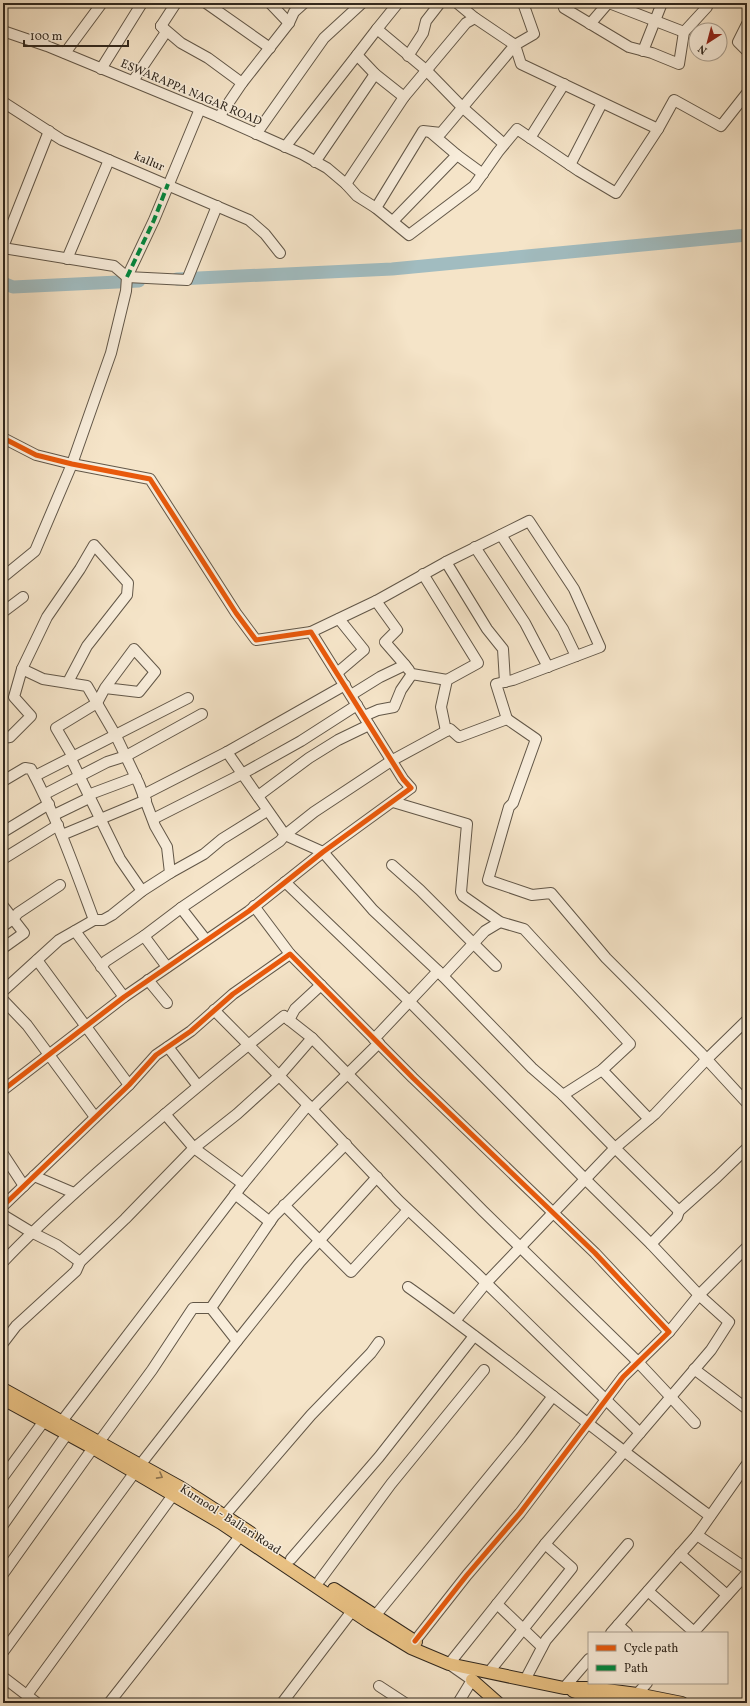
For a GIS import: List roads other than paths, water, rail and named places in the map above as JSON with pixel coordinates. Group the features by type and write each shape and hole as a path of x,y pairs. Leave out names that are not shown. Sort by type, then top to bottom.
{"main road":[{"name":"Kurnool - Ballari Road","path":"3,1389 62,1421 96,1445 138,1469 225,1515 320,1580 449,1664"},
{"name":"Kurnool - Ballari Road","path":"3,1399 67,1434 96,1445"},
{"name":"Kurnool - Ballari Road","path":"138,1469 173,1495 241,1535 352,1611 411,1648 449,1664 564,1688 589,1696 637,1694 682,1703"},
{"path":"472,1680 498,1703"},
{"path":"589,1696 618,1703"}],"street":[{"path":"65,54 102,3"},
{"path":"102,69 142,3"},
{"path":"160,26 176,3"},
{"path":"206,3 270,48"},
{"path":"270,3 289,23"},
{"path":"219,117 242,83 289,23 294,12 304,3"},
{"path":"256,134 324,38 362,3"},
{"path":"285,147 398,3"},
{"path":"408,56 423,33 426,21 440,3"},
{"path":"457,3 475,18 514,45 521,64 658,129"},
{"path":"376,208 423,131 441,133 514,45 534,34 523,3"},
{"path":"567,3 564,8 629,47 679,64 684,32 707,7 702,3"},
{"path":"590,24 608,3 684,32"},
{"path":"643,51 662,3"},
{"path":"346,184 404,98 466,23 475,18"},
{"path":"747,24 738,42 747,51"},
{"path":"133,81 166,32 160,26"},
{"path":"160,26 181,43 208,58 242,83"},
{"path":"377,29 426,70 462,107 504,144"},
{"name":"ESWARAPPA NAGAR ROAD","path":"3,32 47,46 133,81 219,117 285,147 327,168 346,184 357,196 376,208 409,235 474,186 483,174"},
{"path":"357,55 375,74 404,98"},
{"path":"315,162 375,74"},
{"path":"530,138 564,84"},
{"path":"430,132 457,155 483,174 504,144 517,129 570,165 616,192 658,129 674,100 721,126 747,93"},
{"name":"kallur","path":"3,102 62,140 168,184 249,220 265,234 280,252"},
{"path":"570,165 602,103"},
{"path":"4,573 35,552 72,464 111,353 126,291 127,276 154,220 200,109"},
{"path":"49,131 3,248 114,266 127,276 187,280 217,206"},
{"path":"393,221 457,155"},
{"path":"67,259 109,160"},
{"path":"3,438 36,455 72,464 150,479 236,613 256,640 311,632 376,601 423,574 529,521 574,589 600,647 496,684 507,719 536,739 513,803 509,807 488,880 532,895 551,893 606,958 700,1052 747,1103"},
{"path":"501,535 563,629 576,656"},
{"path":"3,738 10,737 31,716 14,697 22,669 47,617 80,569 94,545 128,583 127,595 87,646 68,682"},
{"path":"475,547 525,623 548,666"},
{"path":"446,562 487,629 503,649 505,682"},
{"path":"376,601 397,630 385,642 412,674 447,680 478,663 423,574"},
{"path":"3,612 23,597"},
{"path":"337,673 364,650 339,619"},
{"path":"3,1090 124,997 254,906 323,852 411,788 402,779 311,632"},
{"path":"105,688 139,692 155,672 134,649 105,688 98,703 56,728 120,858 142,891"},
{"path":"351,695 380,677 405,665"},
{"path":"22,669 43,679 87,686 116,736 136,777 153,819 167,847 170,873"},
{"path":"364,716 378,710 394,707 401,690 412,674"},
{"path":"446,731 441,707 447,680"},
{"path":"62,835 100,819 144,797 345,685"},
{"path":"36,776 188,698"},
{"path":"153,819 242,774 301,741 357,705"},
{"path":"45,794 107,762 126,756 202,714"},
{"path":"101,967 112,956 144,936 181,908 229,877 280,840 314,812 391,761 450,729 459,737 507,719"},
{"path":"258,796 309,758 338,740 369,725"},
{"path":"227,752 285,835 323,852 373,910 440,974 532,1068 563,1095 679,1211"},
{"path":"3,781 25,768 31,769 36,776 54,815 94,920"},
{"path":"54,815 89,797 136,777"},
{"path":"393,802 467,824 461,892 463,896 500,922 524,929 630,1044 602,1070 563,1095"},
{"path":"3,832 49,804"},
{"path":"3,991 59,940 94,920 103,920 112,915 142,891 204,854 222,839 268,811"},
{"path":"3,859 58,825"},
{"path":"392,865 420,890 496,966"},
{"path":"285,882 409,1001 700,1295 729,1322 710,1350 545,1544 449,1664 472,1680 458,1703"},
{"path":"3,926 13,919 18,913 60,885"},
{"path":"3,906 24,933 3,948"},
{"path":"254,906 290,954 376,1041 595,1253 669,1332"},
{"path":"181,908 206,940"},
{"path":"62,1421 235,1194 310,1107 347,1074 409,1001 474,943 485,931 500,922"},
{"path":"75,931 124,997"},
{"path":"144,936 167,967"},
{"path":"3,1206 129,1085 156,1055 190,1031 233,994 290,954"},
{"path":"37,960 129,1085"},
{"path":"148,980 167,1003"},
{"path":"289,1020 295,1009 321,985"},
{"path":"3,1000 28,1025 95,1117"},
{"path":"214,1010 346,1144 408,1210 486,1283 640,1433"},
{"path":"3,1262 31,1232 74,1193 198,1086 284,1016 312,1038 637,1361 695,1423"},
{"path":"455,1321 486,1283 554,1214 615,1148 655,1114 706,1060 747,1020"},
{"path":"3,1343 16,1326 76,1271 80,1262 125,1219 194,1148 237,1114 279,1076 312,1038"},
{"path":"168,1047 198,1086"},
{"path":"602,1070 649,1119"},
{"path":"165,1114 194,1148 243,1184"},
{"path":"212,1308 270,1222 284,1205 346,1144"},
{"path":"651,1244 677,1217 679,1211 747,1148"},
{"path":"3,1154 24,1186"},
{"path":"34,1176 74,1193"},
{"path":"3,1652 138,1469 300,1262 376,1177"},
{"path":"235,1194 270,1222"},
{"path":"284,1205 351,1272 408,1210"},
{"path":"3,1215 31,1232 57,1245 80,1262"},
{"path":"415,1641 467,1575 520,1513 623,1377 637,1361 669,1332 700,1295 747,1247"},
{"path":"408,1287 553,1396 623,1452 710,1516"},
{"path":"3,1574 152,1370 193,1308 212,1308"},
{"path":"212,1308 238,1341"},
{"path":"291,1559 379,1457 474,1336"},
{"path":"225,1515 311,1415 379,1342"},
{"path":"694,1369 747,1409"},
{"path":"320,1580 391,1484 484,1370"},
{"path":"375,1616 520,1439 553,1396"},
{"path":"3,1477 44,1421"},
{"path":"3,1524 67,1434"},
{"path":"612,1632 697,1535 747,1464"},
{"path":"27,1695 173,1495"},
{"path":"109,1703 241,1535"},
{"path":"697,1535 747,1569"},
{"path":"489,1672 572,1568 545,1544"},
{"path":"525,1680 546,1640 563,1618 628,1544"},
{"path":"680,1554 728,1595"},
{"path":"695,1632 747,1573"},
{"path":"648,1591 693,1632"},
{"path":"497,1604 542,1647"},
{"path":"282,1703 352,1611"},
{"path":"618,1625 626,1632"},
{"path":"564,1688 588,1660"},
{"path":"3,1677 37,1703"},
{"path":"637,1694 646,1684"},
{"path":"378,1686 405,1703"}],"waterway":[{"path":"177,279 392,269 747,235"},
{"path":"3,283 13,287 139,281"}]}
